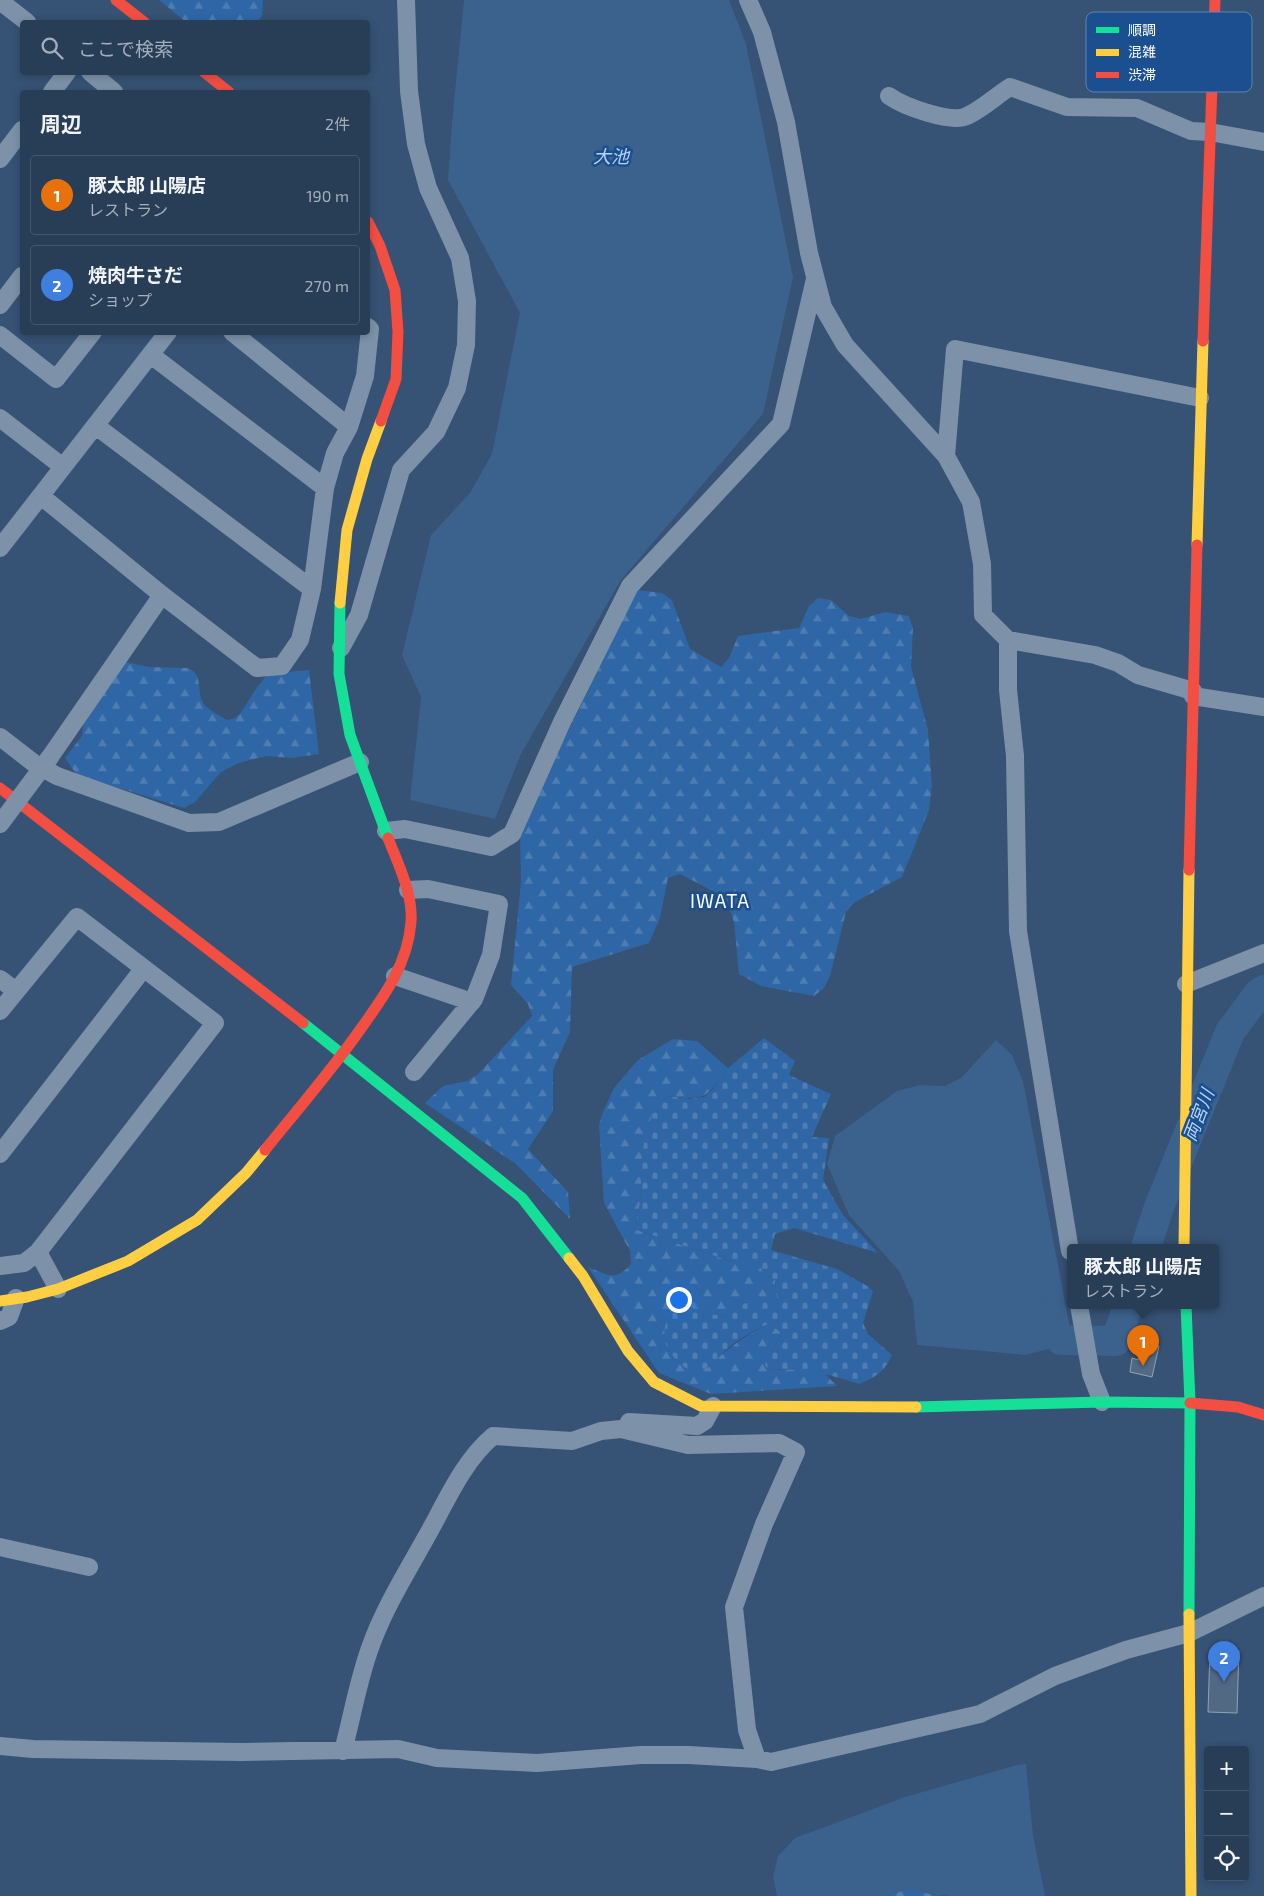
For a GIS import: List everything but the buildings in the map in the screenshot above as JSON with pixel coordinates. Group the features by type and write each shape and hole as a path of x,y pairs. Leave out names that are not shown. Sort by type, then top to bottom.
{"street":[{"path":"116,0 141,20"},
{"path":"340,651 359,614 401,470 436,432 457,388 466,345 467,301 460,258 428,188 416,144 409,91 406,0"},
{"path":"748,0 762,32 786,122 809,253 823,307 845,345 946,456 971,502 982,564 983,615 1008,640 1095,655 1118,664 1138,675 1193,694 1264,707"},
{"path":"5,6 24,20"},
{"path":"54,90 65,75"},
{"path":"94,75 112,90"},
{"path":"208,75 226,90"},
{"path":"889,96 900,104 937,116 966,117 1010,87 1067,107 1137,108 1191,131 1210,132 1264,142"},
{"path":"1184,1244 1186,984 1200,398 1212,92"},
{"path":"0,159 20,133"},
{"path":"0,1321 8,1317 8,1300 58,1289 128,1261 197,1220 246,1173 344,1055 391,986 404,955 411,921 408,890 350,735 339,674 340,610 347,530 367,459 396,378 398,332 395,290 380,246 370,226"},
{"path":"386,831 405,828 491,846 512,834 562,722 630,586 781,424 815,276"},
{"path":"0,305 20,279"},
{"path":"0,335 56,379 91,335"},
{"path":"0,548 166,335"},
{"path":"236,335 349,427"},
{"path":"41,496 257,668 282,666 300,640 312,589 325,488 335,453 349,427 365,376 369,335"},
{"path":"946,456 955,349 1200,398"},
{"path":"151,355 325,488"},
{"path":"0,418 64,467"},
{"path":"96,426 312,589"},
{"path":"0,824 50,758 162,594"},
{"path":"1008,640 1008,690 1015,756 1018,931 1069,1244"},
{"path":"0,737 35,764 57,776 190,823 218,822 360,762"},
{"path":"0,788 344,1055 522,1198 583,1276 628,1351 654,1382 701,1406 877,1408 1102,1402 1190,1403 1238,1407 1264,1414"},
{"path":"408,890 428,889 498,904 492,955 472,1002 414,1072"},
{"path":"0,1011 77,917 214,1023 38,1252 24,1263 0,1266"},
{"path":"1186,984 1264,953"},
{"path":"0,1154 144,968"},
{"path":"395,976 472,1002"},
{"path":"0,979 16,991"},
{"path":"38,1252 58,1289"},
{"path":"1080,1309 1091,1374 1102,1402"},
{"path":"1186,1309 1190,1403 1189,1633 1192,1896"},
{"path":"612,1430 622,1421 697,1426 705,1421 714,1406"},
{"path":"343,1751 361,1676 370,1648 383,1618 457,1480 483,1444 493,1436 572,1441 601,1431 621,1429 688,1445 779,1443 796,1452 764,1524 734,1607 747,1730 757,1759"},
{"path":"0,1547 88,1566"},
{"path":"0,1746 60,1750 241,1752 398,1749 438,1758 537,1763 641,1755 690,1755 757,1759 771,1762 980,1714 1055,1676 1126,1650 1189,1633 1264,1596"}],"green space":[{"path":"159,0 263,0 262,16 259,20 184,20"},
{"path":"637,590 662,593 672,600 690,649 721,667 729,658 738,636 799,628 809,606 818,598 831,600 849,616 861,619 885,612 909,616 913,629 911,667 928,730 932,785 929,810 902,877 855,902 846,912 830,976 824,988 814,996 761,986 739,974 734,922 726,898 680,874 668,878 660,918 649,943 572,967 570,1032 553,1070 553,1111 528,1149 568,1192 570,1219 516,1164 425,1103 443,1086 467,1081 478,1074 532,1016 528,1004 511,985 521,882 520,830"},
{"path":"125,662 149,667 187,668 192,670 199,681 204,704 227,720 235,718 240,714 257,687 268,674 309,670 319,754 292,758 266,756 239,763 221,772 195,802 184,808 77,775 65,758 82,736 84,719"},
{"path":"764,1038 795,1061 789,1075 831,1094 812,1137 829,1138 823,1180 843,1215 878,1253 794,1228 775,1234 771,1250 837,1269 873,1291 863,1323 868,1334 892,1355 879,1373 859,1384 815,1372 769,1370 765,1365 766,1358 781,1337 780,1331 768,1324 737,1341 711,1365 702,1370 692,1371 682,1365 670,1352 664,1338 668,1318 678,1298 700,1313 725,1316 747,1302 773,1302 777,1299 775,1280 764,1274 758,1262 733,1262 634,1229 640,1202 644,1146 651,1118 658,1106 667,1096 690,1099 704,1097 713,1089 728,1068"},
{"path":"673,1039 697,1041 728,1068 715,1086 704,1096 689,1098 667,1096 643,1152 640,1204 634,1229 733,1262 758,1262 764,1274 775,1280 777,1299 773,1302 747,1302 725,1316 700,1313 665,1339 669,1351 682,1366 707,1368 751,1333 768,1324 780,1331 781,1337 766,1358 769,1370 795,1369 823,1372 837,1386 711,1394 659,1373 588,1267 606,1274 616,1275 631,1264 630,1251 604,1203 599,1125 603,1112 614,1088 638,1060"},
{"path":"903,1890 916,1890 934,1895 948,1896 889,1896"}],"water":[{"name":"大池","path":"464,0 729,0 746,44 793,277 763,414 621,580 521,754 495,819 410,800 421,697 402,655 431,535 470,493 492,454 520,313 448,180"},
{"path":"996,1040 1012,1055 1023,1081 1070,1328 1057,1347 1025,1355 917,1345 913,1302 899,1271 849,1215 827,1164 835,1136 897,1091 920,1085 945,1086 961,1078"},
{"path":"1026,1764 1033,1835 1045,1896 948,1896 910,1890 901,1891 889,1896 777,1896 773,1877 778,1856 795,1838 905,1797"}],"waterway":[{"name":"両宮川","path":"1147,1244 1159,1207 1230,1032 1259,993 1264,990"},
{"name":"両宮川","path":"1033,1311 1061,1340 1116,1341 1127,1309"}],"traffic: fast":[{"path":"340,603 339,674 350,735 388,838"},
{"path":"303,1023 522,1198 569,1258"},
{"path":"1186,1309 1190,1403 1189,1614"},
{"path":"916,1407 1102,1402 1190,1403"}],"traffic: slow":[{"path":"1197,545 1203,341"},
{"path":"340,603 347,530 367,459 381,421"},
{"path":"1184,1244 1189,870"},
{"path":"0,1301 27,1297 58,1289 128,1261 197,1220 246,1173 265,1150"},
{"path":"569,1258 583,1276 628,1351 654,1382 701,1406 916,1407"},
{"path":"1189,1614 1191,1896"}],"traffic: jam":[{"path":"116,0 141,20"},
{"path":"1215,0 1215,12"},
{"path":"208,75 226,90"},
{"path":"1203,341 1212,92"},
{"path":"370,226 380,246 395,290 398,332 396,379 381,421"},
{"path":"1189,870 1197,545"},
{"path":"0,788 303,1023"},
{"path":"265,1150 351,1043 387,991 400,965 409,937 411,922 410,900 388,838"},
{"path":"1190,1403 1238,1407 1264,1415"}],"place":[{"name":"豚太郎 山陽店","path":"1143,1366"},
{"name":"焼肉牛さだ","path":"1224,1682"}],"district":[{"name":"IWATA","path":"720,900"}]}
